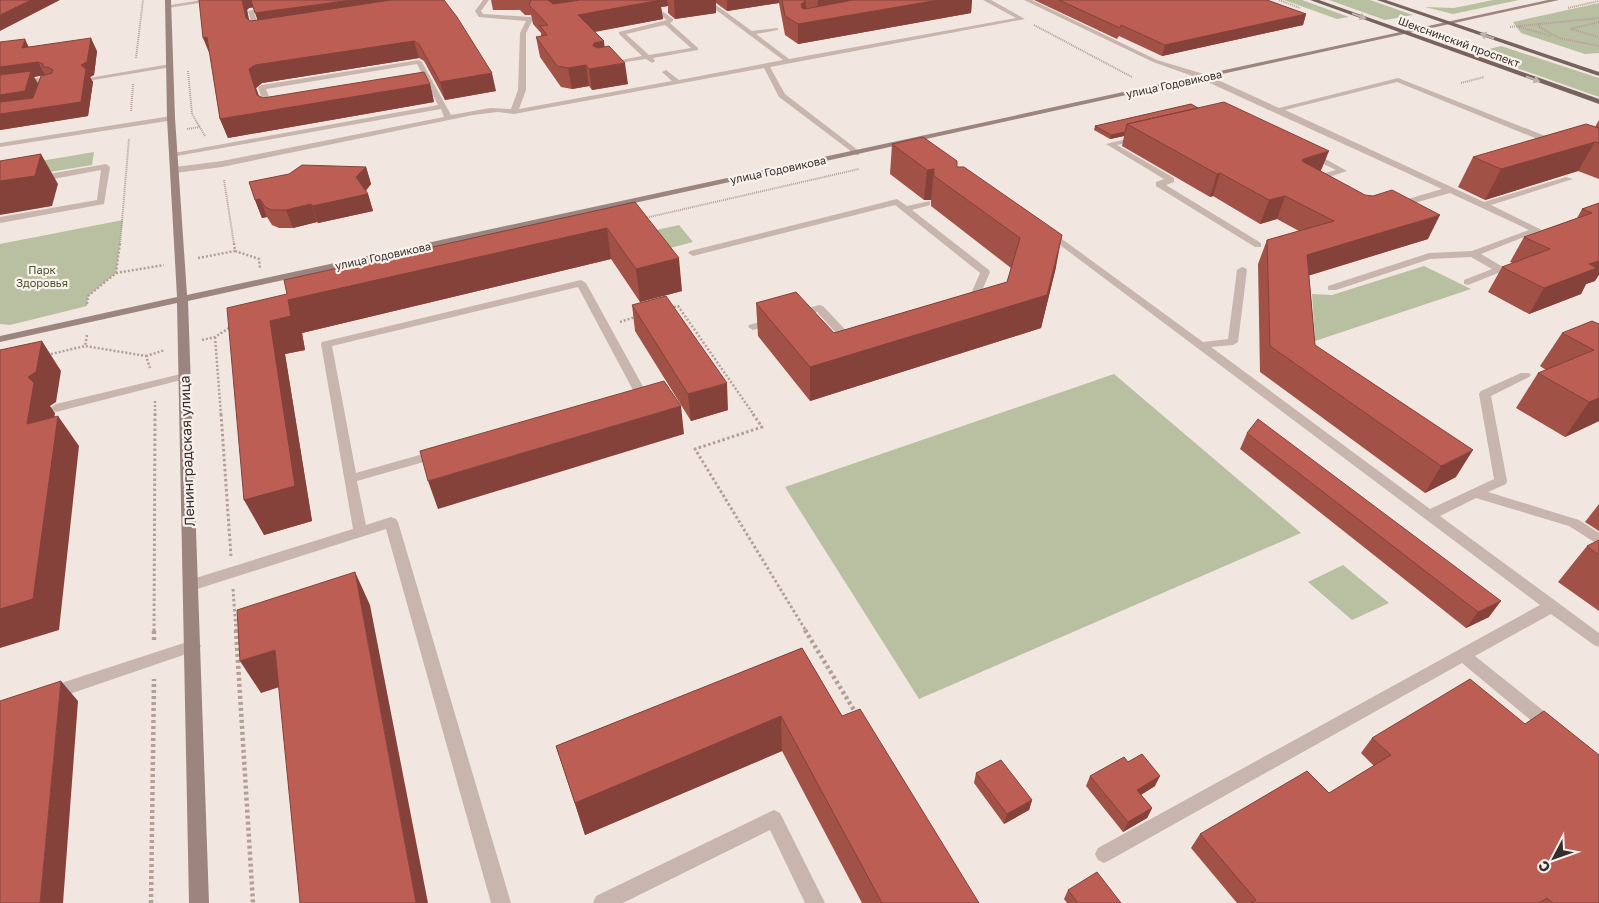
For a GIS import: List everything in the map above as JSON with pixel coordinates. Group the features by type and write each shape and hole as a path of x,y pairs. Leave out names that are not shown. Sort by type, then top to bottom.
{"main road":[{"name":"Шекснинский проспект","path":"1313,0 1599,102"},
{"path":"1380,0 1599,74"}],"street":[{"name":"улица Годовикова","path":"0,339 1556,0"},
{"name":"Ленинградская улица","path":"168,3 171,118 185,376 199,903"}],"lane":[{"path":"168,3 215,0"},
{"path":"486,0 478,11 481,16 530,19 523,33 522,90 514,112"},
{"path":"986,0 1022,19"},
{"path":"1027,0 1155,60 1204,77 1278,110 1537,230 1473,254 1429,256 1332,288"},
{"path":"636,2 653,7 670,20 666,23 622,33 656,64"},
{"path":"692,5 710,2 788,61"},
{"path":"267,33 258,34 251,11 278,7"},
{"path":"658,11 667,10"},
{"path":"175,170 222,164 482,111 501,110 514,112 1022,19"},
{"path":"600,65 696,49 666,23"},
{"path":"752,33 776,29"},
{"path":"279,111 270,113 262,87 419,62 449,118"},
{"path":"93,78 170,66"},
{"path":"766,66 782,95 856,153"},
{"path":"666,72 678,82"},
{"path":"0,85 44,79 42,89 54,84"},
{"path":"1278,110 1398,80 1563,146"},
{"path":"422,87 431,86"},
{"path":"174,155 442,107"},
{"path":"0,145 171,118"},
{"path":"1146,136 1110,144 1171,180 1158,184 1258,245"},
{"path":"916,140 928,148"},
{"path":"1299,184 1343,171 1305,151"},
{"path":"0,220 101,202 106,167 29,181"},
{"path":"1483,205 1569,179"},
{"path":"1385,208 1450,190"},
{"path":"693,253 897,202 985,272 970,306 961,308"},
{"path":"905,209 927,203"},
{"path":"1038,225 1599,641"},
{"path":"1468,282 1500,269 1473,254"},
{"path":"1201,345 1232,342 1242,270"},
{"path":"360,532 326,344 581,283 641,394 622,400"},
{"path":"752,327 819,308 850,342 859,339"},
{"path":"1429,515 1478,494 1501,481 1485,394 1526,375"},
{"path":"56,408 185,376"},
{"path":"350,479 444,452"},
{"path":"1478,494 1574,524 1599,540"},
{"path":"191,585 391,522 501,903"},
{"path":"1104,854 1552,606"},
{"path":"36,698 193,646"},
{"path":"1463,655 1539,717"},
{"path":"603,903 774,819 816,903"}],"path":[{"path":"85,346 89,320 88,296 116,273 123,220 134,72 140,40 143,0"},
{"path":"1509,28 1539,23 1599,18"},
{"path":"1022,19 1153,88"},
{"path":"1599,22 1571,29 1599,37"},
{"path":"1539,23 1539,27 1545,32 1559,38"},
{"path":"1518,26 1559,38 1599,46"},
{"path":"1461,83 1487,76"},
{"path":"642,219 866,168"},
{"path":"668,308 678,306 762,427 695,449 859,718"},
{"path":"603,326 640,316"},
{"path":"239,321 215,337 253,903"},
{"path":"38,357 85,346 146,356 155,384 154,659 150,903"}],"green space":[{"path":"1284,0 1302,0 1349,17 1337,19"},
{"path":"1329,0 1370,0 1413,15 1385,20"},
{"path":"1493,0 1519,0 1453,14 1425,7 1454,8"},
{"path":"1599,3 1599,53 1585,54 1521,33 1513,22"},
{"path":"1501,46 1599,78 1599,97 1474,53"},
{"path":"94,152 92,165 7,179 11,166"},
{"name":"Парк Здоровья","path":"123,220 116,273 88,296 87,306 10,325 0,324 0,244"},
{"path":"679,225 693,242 666,249 652,231"},
{"path":"1424,266 1471,289 1315,341 1312,294 1332,295"},
{"path":"1114,374 1301,533 919,699 785,487"},
{"path":"1343,565 1389,603 1352,620 1308,582"}],"building":[{"path":"0,0 31,0 0,15"},
{"path":"199,0 242,0 246,18 251,21 391,0 444,0 457,17 492,73 440,82 419,44 414,41 255,65 249,69 257,95 263,98 424,72 430,84 220,119 207,37 203,38"},
{"path":"251,0 352,0 255,13"},
{"path":"531,0 548,0 553,4 580,0 661,0 578,15 604,41 594,43 593,46 598,48 609,46 625,63 589,69 586,65 568,68 557,66 536,37 547,35 540,26 548,25 529,5"},
{"path":"782,0 806,1 801,4 802,8 805,9 853,0 939,0 798,24 785,16"},
{"path":"1059,0 1267,0 1306,14 1165,45 1121,25 1120,28"},
{"path":"91,38 87,62 81,65 86,69 81,102 0,114 0,102 33,98 41,76 52,73 53,70 43,67 43,64 38,62 0,67 0,42 25,39 22,48"},
{"path":"31,71 25,91 0,95 0,75"},
{"path":"1224,102 1329,151 1303,159 1302,161 1365,195 1373,196 1392,190 1440,215 1307,255 1315,345 1473,450 1441,466 1270,346 1267,240 1334,221 1285,196 1269,200 1220,173 1217,174 1127,124"},
{"path":"1191,104 1198,108 1127,124 1125,132 1111,135 1095,126"},
{"path":"1586,124 1599,128 1599,143 1595,142 1501,169 1473,157"},
{"path":"923,137 957,161 957,167 964,167 1062,235 1047,295 810,367 756,303 796,292 834,333 1007,282 1020,238 934,176 934,169 927,170 892,144"},
{"path":"41,154 35,176 0,181 0,161"},
{"path":"302,165 366,167 356,177 368,194 286,210 272,210 265,207 260,199 255,200 249,182 289,174"},
{"path":"635,202 679,258 636,269 607,228 288,300 291,316 270,321 295,486 244,500 227,308 287,294 284,280"},
{"path":"1599,203 1599,261 1589,264 1597,268 1544,288 1502,267 1550,249 1524,237 1592,213 1582,209"},
{"path":"666,296 727,383 688,394 632,305"},
{"path":"1592,321 1599,324 1599,398 1589,402 1538,373 1594,350 1562,333"},
{"path":"42,341 36,372 28,377 34,383 27,424 58,416 33,599 0,609 0,350"},
{"path":"664,381 681,406 428,481 420,451"},
{"path":"1258,419 1501,601 1478,612 1247,433"},
{"path":"1599,540 1599,555 1587,546"},
{"path":"355,572 416,903 300,903 275,650 240,661 237,610"},
{"path":"802,648 842,716 860,709 979,903 882,903 781,716 575,803 556,746"},
{"path":"1470,679 1525,724 1544,711 1599,755 1599,903 1553,903 1547,898 1539,903 1251,903 1256,900 1200,834 1307,771 1329,793 1391,755 1372,738"},
{"path":"61,681 40,903 0,903 0,701"},
{"path":"1142,754 1160,776 1137,790 1152,808 1128,822 1090,776 1124,757 1128,762"},
{"path":"1001,760 1032,800 1007,814 976,773"},
{"path":"1097,872 1121,903 1078,903 1068,890"}]}
